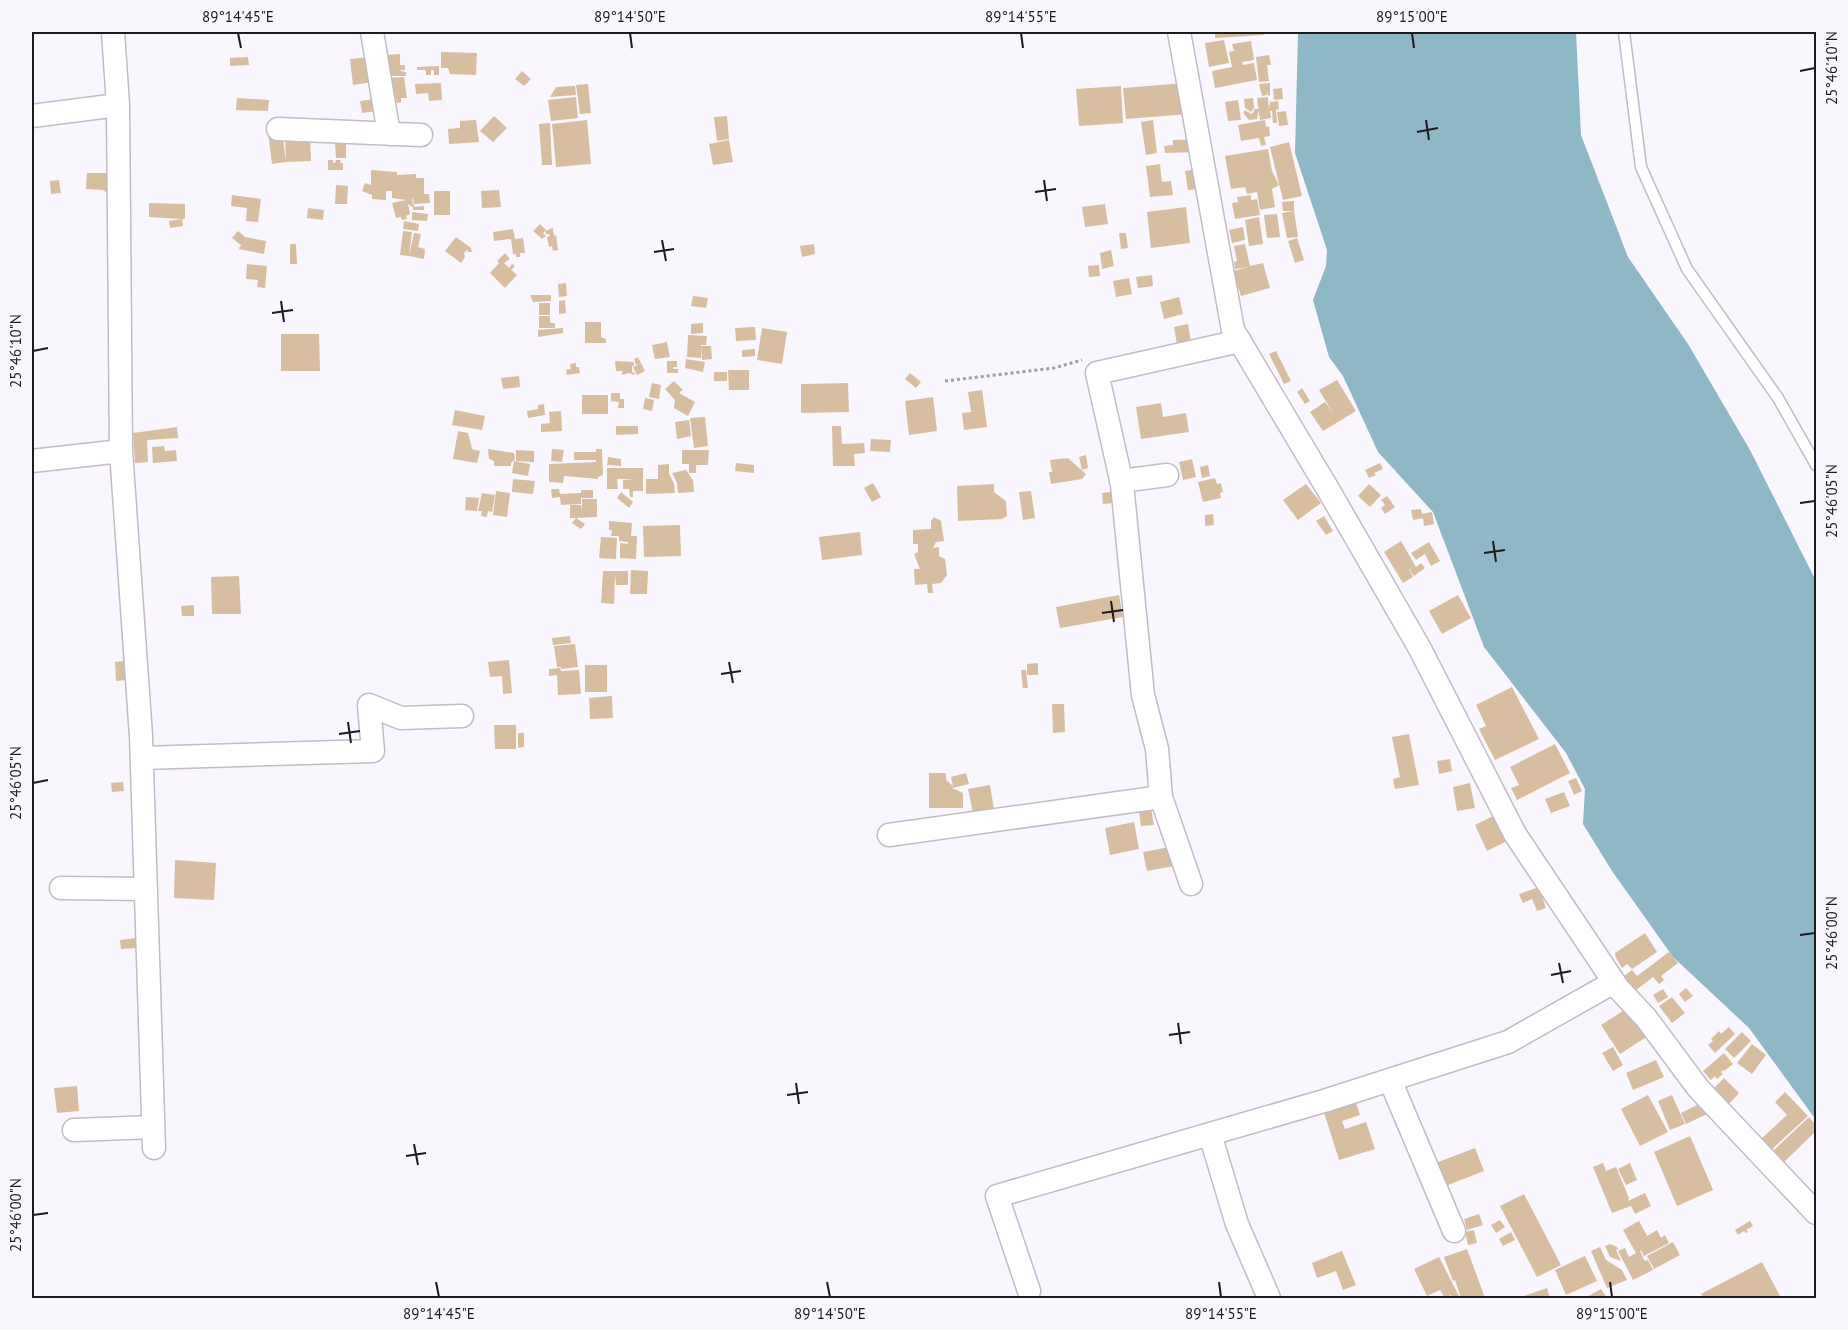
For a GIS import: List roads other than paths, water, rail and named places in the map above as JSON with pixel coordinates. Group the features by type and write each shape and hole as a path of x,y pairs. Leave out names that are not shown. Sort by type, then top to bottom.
{"street":[{"path":"74,1130 154,1138 142,758 121,451 118,105 112,32"},
{"path":"372,32 389,134"},
{"path":"1179,32 1233,330 1419,646 1515,834 1614,982 1646,1018 1698,1088 1816,1213"},
{"path":"32,116 118,105"},
{"path":"278,129 421,135"},
{"path":"1191,884 1161,797 1157,749 1143,695 1121,481 1097,373 1240,341"},
{"path":"32,461 121,451"},
{"path":"1121,481 1167,475"},
{"path":"142,758 373,751 369,705 401,718 462,716"},
{"path":"889,835 1161,797"},
{"path":"61,888 146,889"},
{"path":"1029,1291 997,1196 1390,1080 1508,1042 1614,982"},
{"path":"1390,1080 1454,1231"},
{"path":"1210,1134 1237,1224 1269,1299"}],"lane":[{"path":"1624,32 1641,167 1687,269 1778,398 1816,465"}],"water":[{"path":"1298,32 1576,32 1581,135 1628,257 1688,344 1750,450 1816,581 1816,1120 1749,1028 1673,957 1612,871 1583,824 1585,789 1566,753 1484,647 1433,512 1378,452 1343,376 1329,357 1313,300 1326,266 1327,250 1295,153"}]}
